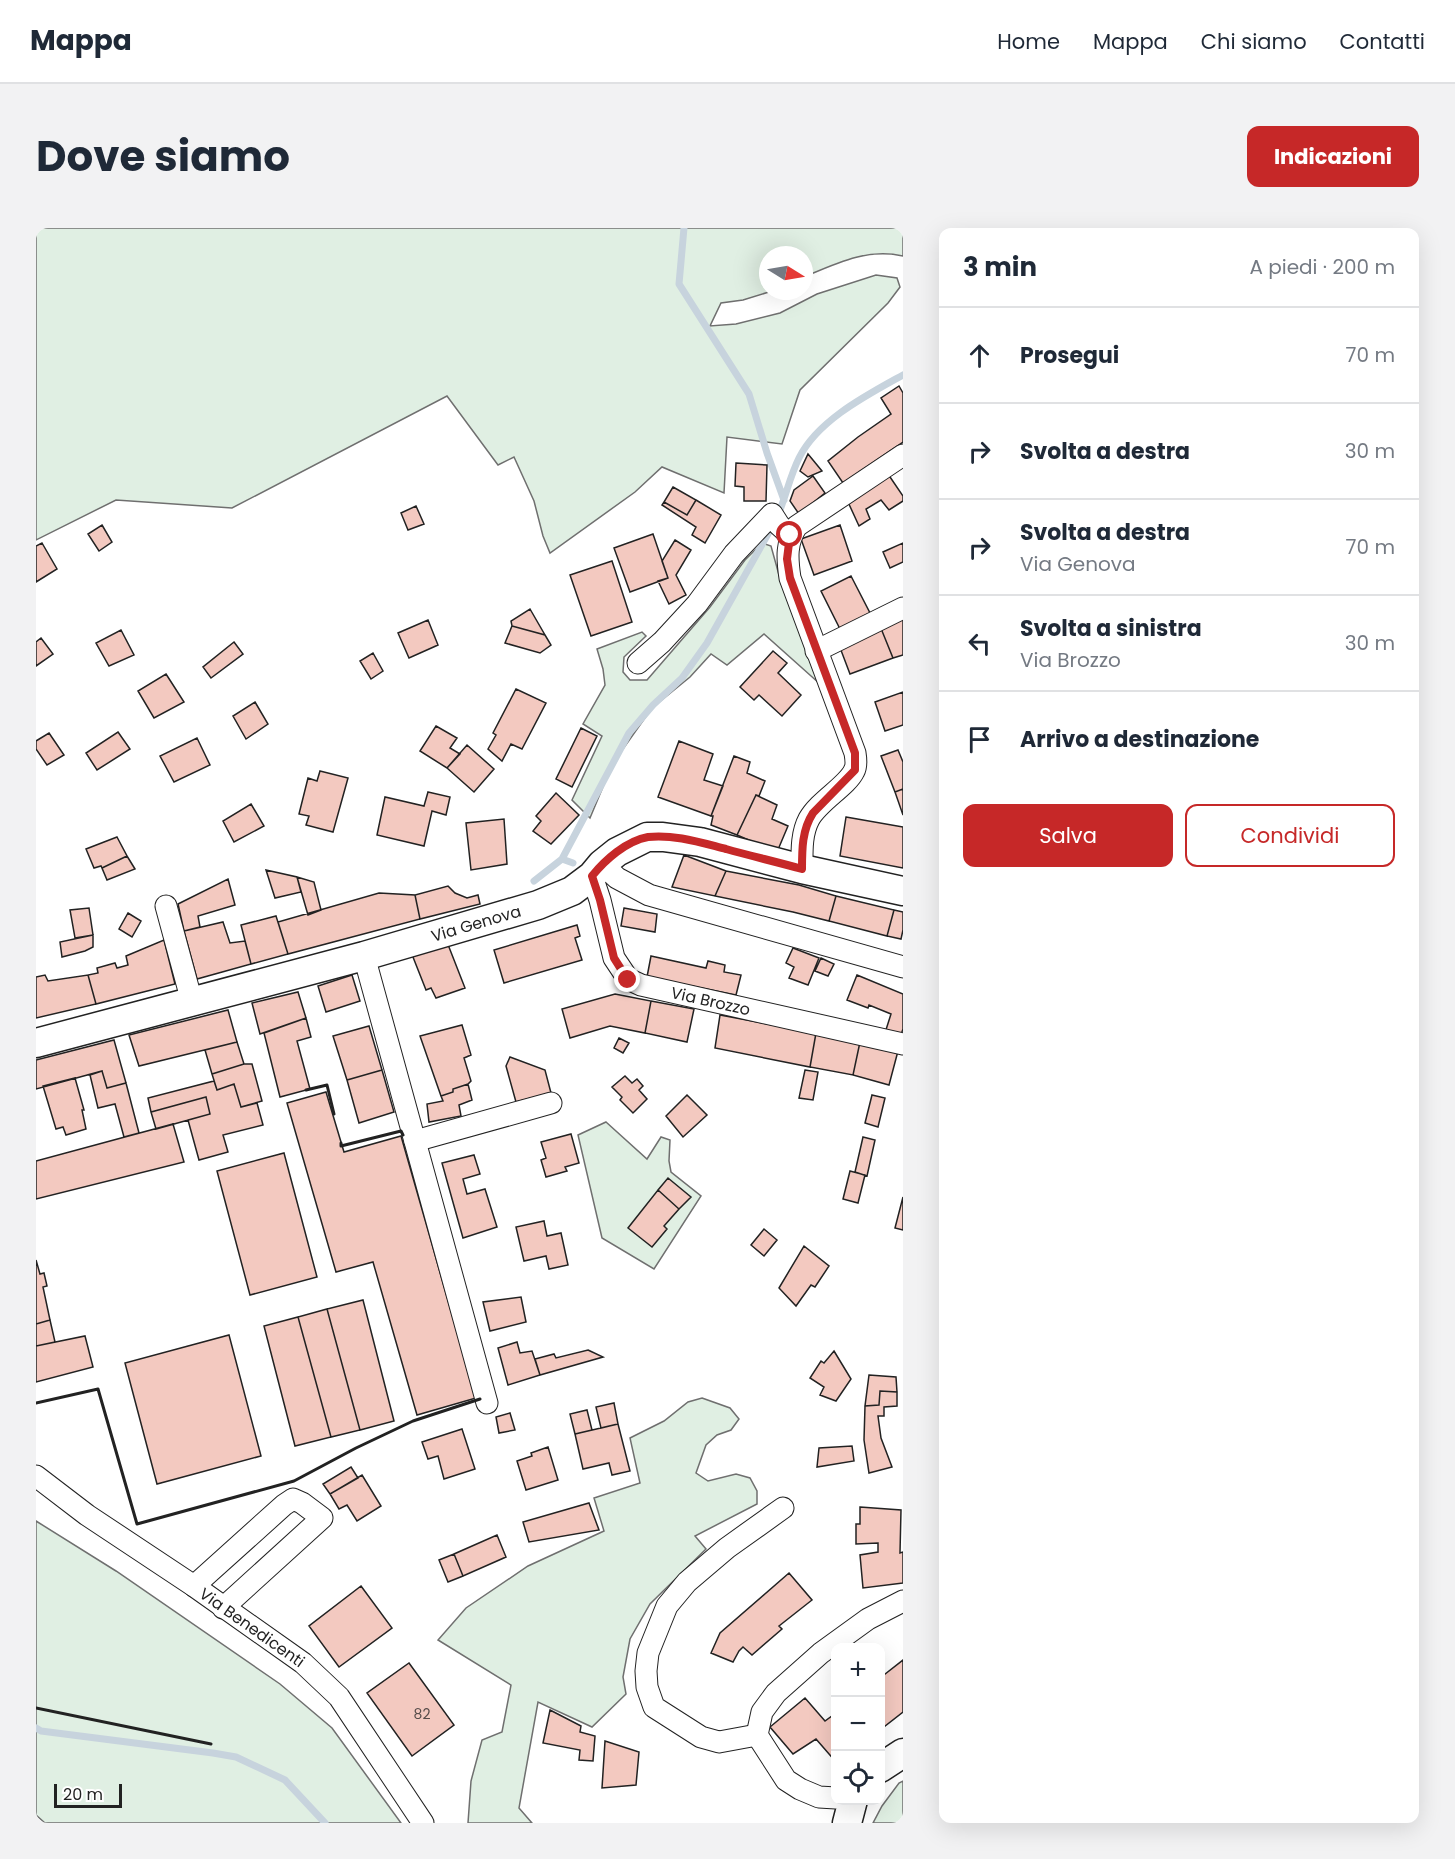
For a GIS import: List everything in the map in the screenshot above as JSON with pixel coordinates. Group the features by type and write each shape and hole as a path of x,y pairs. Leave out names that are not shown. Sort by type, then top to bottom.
{"main road":[{"name":"Via Genova","path":"36,1043 364,956 538,905 572,891 617,852 647,837 700,842 802,869 903,891"},
{"path":"885,1765 903,1753"},
{"path":"847,1823 852,1805"}],"street":[{"path":"781,525 797,526 903,455"},
{"path":"638,663 662,642 697,604 734,554 772,514 781,525 790,578 855,753 856,762 851,776 808,820 802,842 802,869"},
{"path":"816,651 903,608"},
{"path":"597,870 649,895 903,967"},
{"name":"Via Brozzo","path":"597,870 600,900 614,958 628,980 641,985 903,1044"},
{"path":"166,906 192,1002"},
{"path":"364,956 487,1402"},
{"path":"415,1141 551,1103"},
{"name":"Via Benedicenti","path":"36,1476 87,1515 194,1586 303,1663 339,1697 423,1823"},
{"path":"194,1586 284,1504 293,1499 322,1518 224,1608"},
{"path":"757,1735 718,1742 701,1737 654,1707 646,1687 648,1653 667,1606 687,1582 727,1548 783,1508"},
{"path":"831,1798 819,1797 786,1780 757,1735 762,1712 776,1693 821,1653 868,1619 903,1601"}],"green space":[{"path":"36,228 903,228 903,256 865,255 813,273 813,246 759,246 759,295 721,303 710,326 736,324 780,313 805,300 813,300 813,296 817,294 876,275 897,278 900,287 888,303 800,390 782,444 727,437 724,493 662,467 635,492 550,553 534,501 514,457 498,465 447,396 232,508 116,500 36,540"},
{"path":"762,543 771,546 779,575 820,684 764,634 727,665 711,654 690,677 652,708 613,763 590,818 572,800 602,736 583,724 605,685 597,649 642,632 646,636 624,657 623,672 630,680 647,680 710,607 745,560"},
{"path":"606,1122 647,1159 661,1137 670,1140 671,1172 701,1196 654,1269 602,1238 578,1135"},
{"path":"702,1398 730,1408 739,1419 731,1430 717,1435 706,1445 696,1473 708,1481 736,1474 750,1478 757,1491 757,1504 695,1536 706,1549 650,1604 630,1639 623,1677 626,1694 592,1727 538,1702 519,1808 532,1823 468,1823 471,1781 482,1740 502,1732 511,1685 438,1640 466,1608 528,1566 604,1531 594,1498 640,1483 630,1438 664,1421 688,1402"},
{"path":"36,1521 116,1571 280,1684 332,1728 401,1823 45,1823 36,1815"},
{"path":"903,1781 903,1823 873,1823 882,1806 885,1805 899,1783"}],"building":[{"path":"899,386 903,393 903,442 843,483 828,461 891,414 881,398"},
{"path":"808,454 822,471 808,477 800,471"},
{"path":"736,463 767,465 766,501 744,501 744,487 735,486"},
{"path":"888,474 903,496 903,501 889,510 881,500 866,509 870,519 859,526 848,502"},
{"path":"813,476 825,493 799,514 790,501 794,490"},
{"path":"673,487 696,500 687,515 664,502"},
{"path":"696,500 721,515 705,543 692,535 696,527 662,505 664,502 687,515"},
{"path":"416,506 424,524 408,530 401,513"},
{"path":"102,525 112,542 99,551 88,534"},
{"path":"840,525 852,561 814,575 801,539"},
{"path":"653,534 668,578 630,592 614,548"},
{"path":"675,540 691,550 676,575 686,595 669,604 658,581 668,578 662,561"},
{"path":"42,543 57,569 36,582 36,546"},
{"path":"903,543 903,562 890,568 883,552"},
{"path":"612,561 632,622 591,636 570,575"},
{"path":"851,576 870,613 840,629 821,591"},
{"path":"530,609 545,635 512,626 511,621"},
{"path":"903,616 903,655 893,658 880,626"},
{"path":"428,620 438,645 409,658 398,633"},
{"path":"512,626 545,635 551,645 540,653 505,643"},
{"path":"880,626 893,658 850,674 839,645"},
{"path":"121,630 134,655 109,666 96,643"},
{"path":"41,638 53,654 36,666 36,642"},
{"path":"234,642 243,654 211,678 203,667"},
{"path":"773,651 787,663 778,673 801,695 782,716 759,695 754,700 740,687"},
{"path":"373,653 383,671 371,679 360,661"},
{"path":"166,674 184,702 154,718 138,691"},
{"path":"516,689 546,703 522,749 511,744 502,761 488,749 496,735 493,733"},
{"path":"903,692 903,725 885,731 875,702"},
{"path":"255,702 268,724 246,739 233,716"},
{"path":"436,726 457,738 450,748 460,754 447,768 420,751"},
{"path":"581,728 597,736 572,787 556,779"},
{"path":"118,732 130,749 97,770 86,753"},
{"path":"49,733 64,755 47,765 36,749 36,741"},
{"path":"197,738 210,765 174,782 160,756"},
{"path":"679,741 713,754 704,780 723,786 711,816 658,797"},
{"path":"467,745 494,769 474,792 447,768"},
{"path":"898,750 903,762 903,789 895,792 881,756"},
{"path":"734,756 750,762 747,773 765,781 737,835 711,825 713,816 711,816"},
{"path":"320,771 348,778 333,832 306,825 309,816 299,814 308,778 317,781"},
{"path":"903,789 903,815 895,792"},
{"path":"428,792 450,797 446,815 432,811 424,846 377,835 385,797 424,806"},
{"path":"556,793 579,815 551,844 533,831 541,821 536,816"},
{"path":"756,795 777,805 772,819 788,826 777,852 737,835"},
{"path":"251,804 264,826 234,842 223,821"},
{"path":"846,817 903,827 903,868 840,856"},
{"path":"504,819 507,864 471,870 466,823"},
{"path":"117,837 127,856 102,868 101,866 94,868 86,849"},
{"path":"684,855 726,871 715,896 672,887"},
{"path":"127,856 135,869 107,880 102,868"},
{"path":"266,870 297,877 301,892 275,898"},
{"path":"726,871 799,885 836,896 829,921 715,896"},
{"path":"297,877 314,882 321,910 308,915"},
{"path":"228,879 235,905 198,916 200,927 184,931 178,904"},
{"path":"448,886 455,893 467,898 478,895 480,904 420,919 415,895"},
{"path":"379,893 415,895 420,919 288,954 278,922"},
{"path":"836,896 894,910 887,936 829,921"},
{"path":"89,908 93,935 75,938 70,910"},
{"path":"624,908 657,914 655,932 621,926"},
{"path":"894,910 903,912 901,939 887,936"},
{"path":"128,913 141,921 132,937 119,929"},
{"path":"276,916 288,954 251,964 241,925"},
{"path":"223,922 230,943 245,941 251,964 197,979 184,931"},
{"path":"577,925 580,936 575,938 582,960 504,983 494,950"},
{"path":"93,935 93,947 62,957 60,942"},
{"path":"164,940 175,984 96,1004 88,975 98,973 97,968 115,963 117,968 128,965 126,956"},
{"path":"447,942 465,988 436,998 431,988 426,990 411,952"},
{"path":"793,948 819,958 808,985 789,978 794,967 786,963"},
{"path":"651,956 706,968 708,961 725,965 724,972 741,975 736,995 647,977"},
{"path":"821,958 834,964 828,976 815,971"},
{"path":"45,975 48,981 88,975 96,1004 36,1018 36,977"},
{"path":"352,975 360,1001 326,1012 318,986"},
{"path":"857,975 903,994 903,1029 899,1040 884,1036 891,1014 869,1005 868,1008 847,1000"},
{"path":"298,992 306,1018 260,1034 252,1003"},
{"path":"615,994 651,1001 645,1033 610,1026 570,1038 562,1009"},
{"path":"651,1001 694,1009 687,1042 645,1033"},
{"path":"228,1010 237,1042 139,1066 129,1035"},
{"path":"720,1015 816,1033 810,1067 715,1048"},
{"path":"306,1018 311,1037 297,1041 310,1089 280,1097 264,1033"},
{"path":"462,1025 471,1055 464,1058 471,1081 441,1096 420,1036"},
{"path":"369,1026 382,1070 347,1080 333,1036"},
{"path":"816,1033 860,1042 853,1075 810,1067"},
{"path":"619,1038 629,1043 623,1053 614,1048"},
{"path":"114,1040 126,1083 107,1088 102,1071 36,1089 36,1060"},
{"path":"237,1042 244,1064 212,1074 205,1050"},
{"path":"860,1042 898,1051 889,1085 853,1075"},
{"path":"510,1057 545,1070 551,1093 516,1102 506,1066"},
{"path":"244,1064 252,1064 262,1101 241,1107 234,1084 217,1090 212,1074"},
{"path":"382,1070 394,1112 359,1123 347,1080"},
{"path":"805,1070 818,1072 813,1100 799,1098"},
{"path":"102,1071 107,1088 126,1083 139,1133 124,1137 115,1104 98,1108 90,1075"},
{"path":"625,1076 632,1083 637,1079 643,1086 639,1090 647,1099 633,1113 620,1100 622,1097 612,1087"},
{"path":"75,1078 84,1110 82,1110 86,1129 66,1135 63,1127 56,1129 43,1086"},
{"path":"214,1081 217,1090 234,1084 241,1107 257,1103 263,1125 223,1135 228,1152 199,1160 188,1120 210,1114 206,1097 151,1112 148,1098"},
{"path":"468,1084 472,1100 459,1105 461,1116 429,1122 427,1104 443,1101 441,1096"},
{"path":"326,1092 344,1152 401,1136 476,1398 417,1415 373,1262 336,1272 287,1103"},
{"path":"687,1095 707,1115 683,1137 666,1116"},
{"path":"872,1095 885,1098 878,1127 865,1123"},
{"path":"206,1097 210,1114 156,1129 151,1112"},
{"path":"173,1124 184,1162 36,1199 36,1161"},
{"path":"571,1134 579,1163 565,1167 567,1171 546,1177 541,1160 546,1158 541,1142"},
{"path":"863,1137 875,1140 867,1176 855,1172"},
{"path":"284,1153 317,1277 250,1295 217,1171"},
{"path":"474,1155 480,1174 463,1179 467,1194 485,1189 497,1227 463,1238 442,1163"},
{"path":"850,1171 865,1175 858,1203 843,1199"},
{"path":"668,1178 691,1197 679,1209 658,1190"},
{"path":"658,1190 679,1209 664,1226 667,1229 652,1247 628,1228"},
{"path":"903,1197 903,1230 895,1228"},
{"path":"544,1221 547,1236 561,1233 568,1265 549,1269 546,1256 524,1261 516,1227"},
{"path":"764,1229 777,1240 764,1256 751,1245"},
{"path":"804,1246 829,1266 815,1287 811,1285 796,1306 779,1288"},
{"path":"36,1260 40,1274 44,1273 47,1286 43,1287 50,1320 36,1324"},
{"path":"521,1297 526,1322 490,1331 483,1302"},
{"path":"363,1300 394,1421 360,1430 327,1309"},
{"path":"327,1309 360,1430 331,1437 298,1317"},
{"path":"298,1317 331,1437 295,1446 264,1326"},
{"path":"50,1320 55,1342 36,1346 36,1324"},
{"path":"229,1335 261,1456 157,1484 125,1363"},
{"path":"85,1336 93,1367 36,1382 36,1346"},
{"path":"517,1342 520,1353 532,1351 540,1375 508,1385 498,1348"},
{"path":"588,1350 603,1357 540,1375 535,1359 554,1354 556,1358"},
{"path":"834,1351 851,1379 836,1401 820,1395 824,1387 810,1378 821,1361 824,1363"},
{"path":"869,1375 896,1377 897,1392 880,1391 879,1405 865,1406"},
{"path":"880,1391 897,1392 897,1406 884,1407 884,1416 878,1416 881,1438 892,1467 869,1473 864,1440 865,1406 879,1405"},
{"path":"614,1403 618,1424 601,1428 596,1407"},
{"path":"587,1410 592,1430 575,1434 570,1414"},
{"path":"510,1413 515,1430 499,1433 496,1417"},
{"path":"618,1424 630,1471 612,1475 609,1463 583,1469 575,1434"},
{"path":"462,1429 475,1469 444,1479 438,1456 428,1459 422,1442"},
{"path":"852,1446 854,1461 817,1467 819,1448"},
{"path":"548,1447 558,1480 526,1490 517,1461"},
{"path":"351,1467 358,1478 330,1494 323,1484"},
{"path":"362,1475 381,1506 357,1521 347,1505 339,1509 330,1494"},
{"path":"589,1503 599,1530 529,1542 523,1522"},
{"path":"860,1507 901,1510 900,1553 903,1552 903,1583 863,1588 860,1555 878,1552 878,1543 856,1544 856,1524 860,1524"},
{"path":"497,1535 506,1557 463,1576 454,1554"},
{"path":"454,1554 463,1576 448,1582 439,1560"},
{"path":"789,1573 812,1600 779,1626 782,1629 752,1655 743,1647 733,1662 711,1653 720,1633"},
{"path":"361,1586 392,1628 339,1667 309,1626"},
{"path":"903,1660 903,1712 885,1726 885,1697 885,1674"},
{"path":"409,1663 454,1725 412,1756 367,1693"},
{"path":"805,1698 825,1721 831,1717 831,1756 816,1739 793,1754 770,1727"},
{"path":"550,1710 581,1726 580,1732 595,1736 593,1761 579,1760 580,1750 543,1743"},
{"path":"605,1741 639,1752 636,1785 602,1788"}],"waterway":[{"path":"684,228 679,284 749,394 784,500"},
{"path":"778,515 793,472 807,444 831,420 874,391 903,375"},
{"path":"534,881 562,859 629,733 653,705 682,678 707,643 773,525"},
{"path":"562,859 573,863"},
{"path":"36,1728 41,1731 236,1757 285,1780 325,1823"}],"wall":[{"path":"306,1090 327,1085 334,1114"},
{"path":"341,1143 341,1146 401,1131 403,1135"},
{"path":"36,1403 98,1389 137,1524 294,1481 413,1421 480,1399"},
{"path":"36,1708 211,1744"}],"route":[{"path":"628,980 614,958 592,876 602,864 630,844 647,837 663,837 700,842 802,869 802,842 808,820 855,770 855,753 790,578 787,559 790,535"}]}
